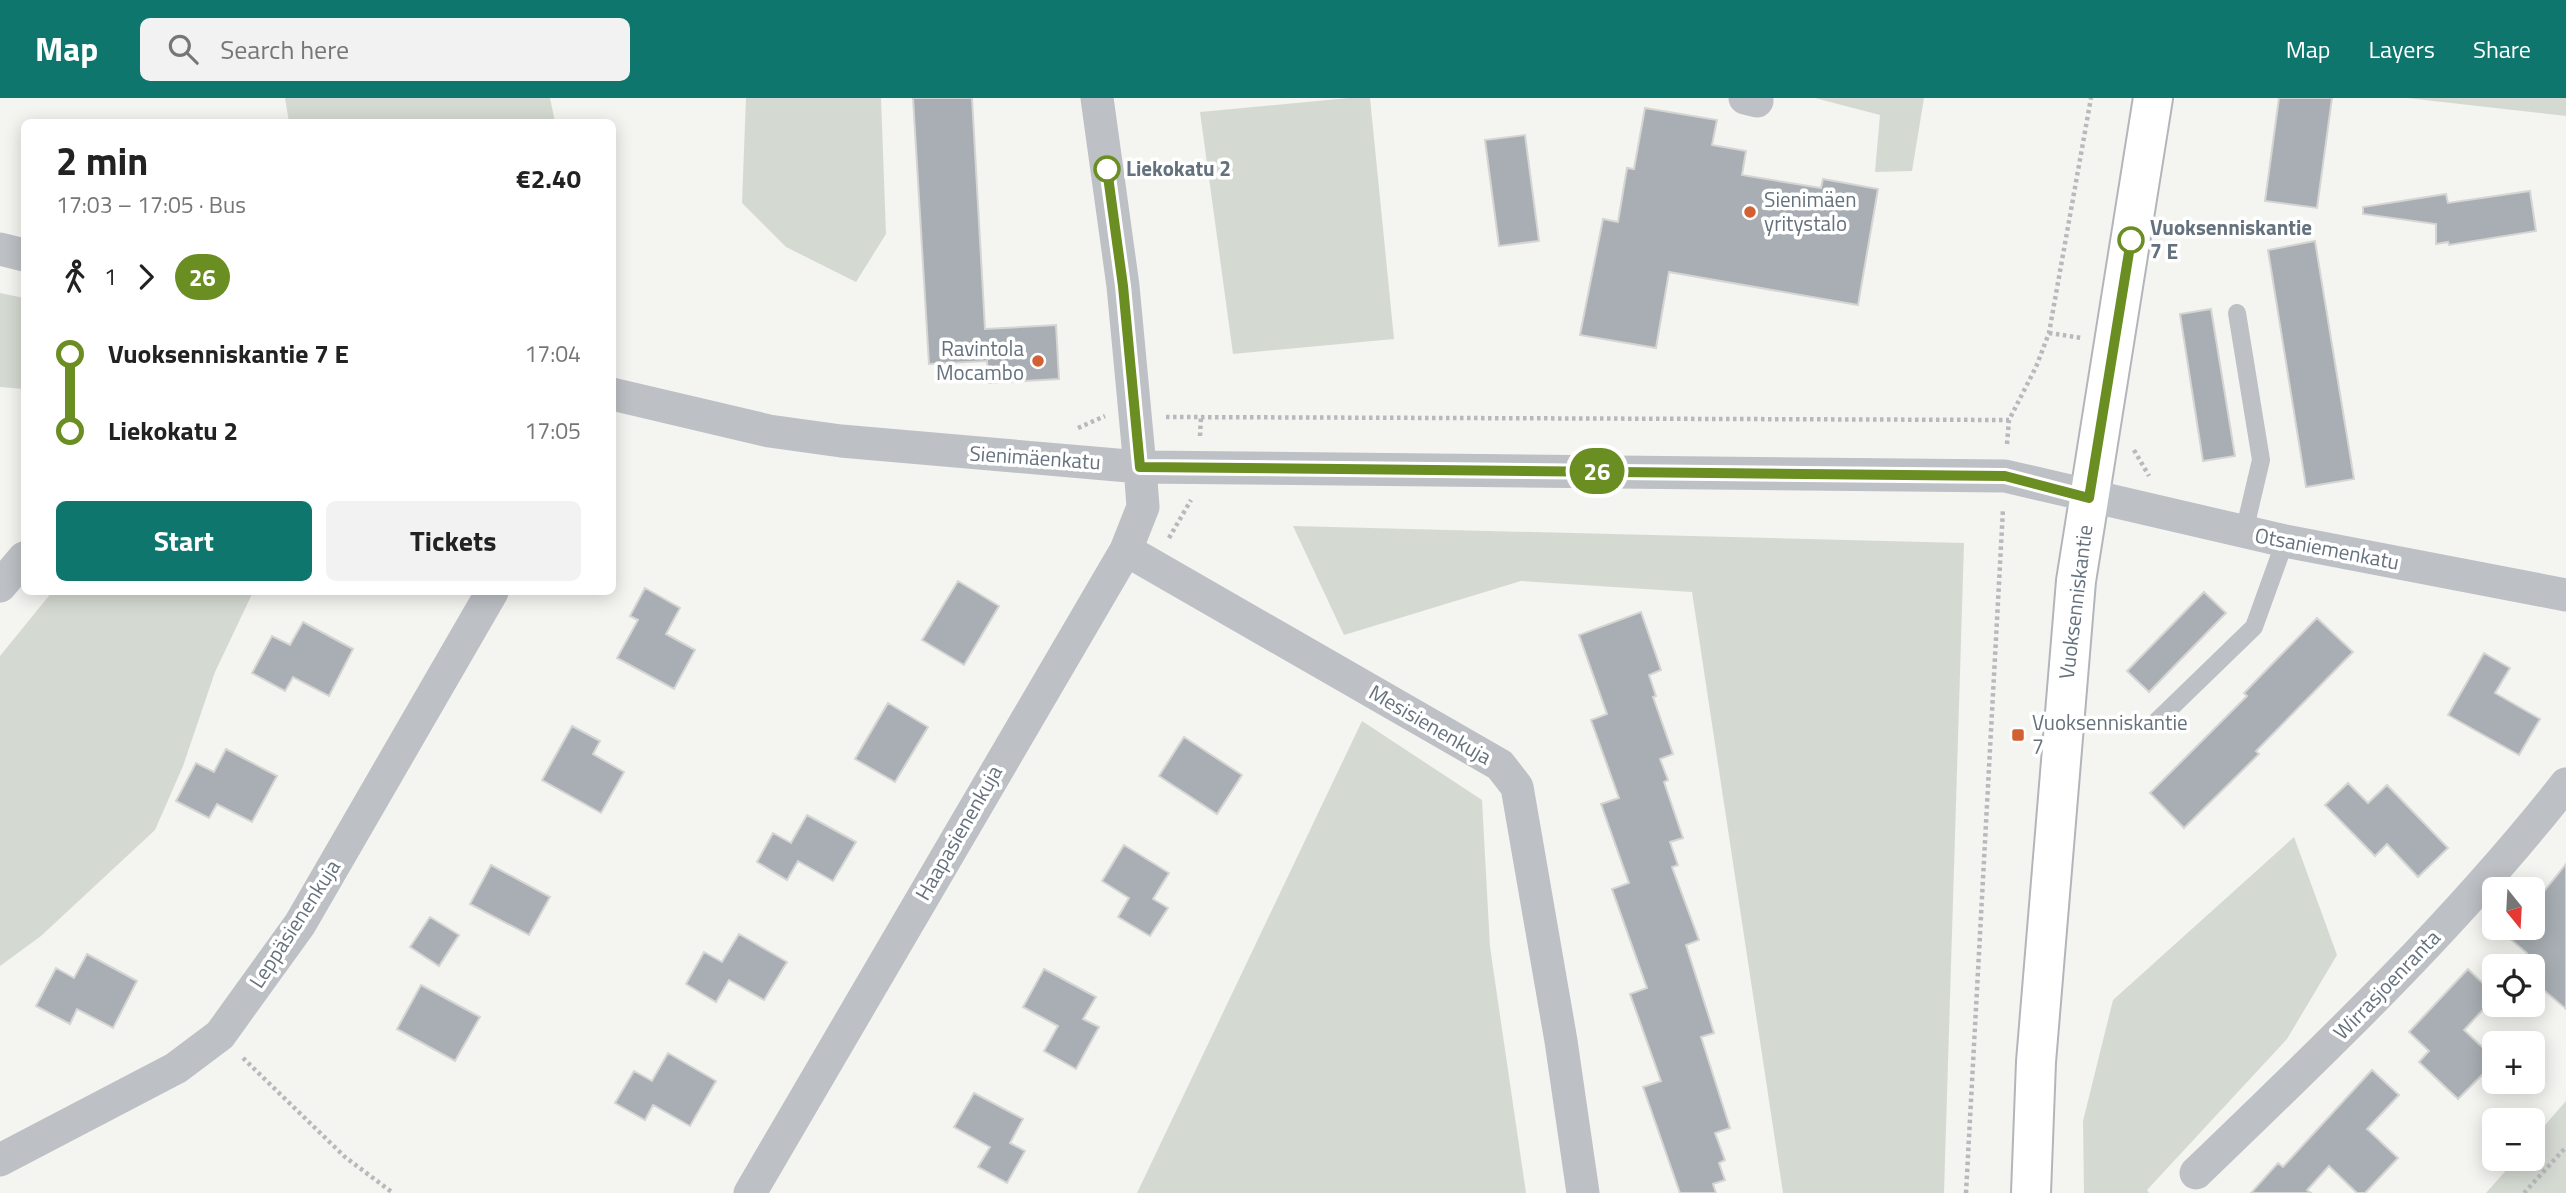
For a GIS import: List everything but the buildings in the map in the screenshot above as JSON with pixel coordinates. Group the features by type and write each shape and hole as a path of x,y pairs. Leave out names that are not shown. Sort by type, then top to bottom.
{"street":[{"name":"Haapasienenkuja","path":"750,1193 1126,550 1143,507 1140,467 1120,416 1123,286 1097,98"},
{"name":"Vuoksenniskantie","path":"2031,1193 2036,1062 2076,581 2153,98"},
{"path":"0,249 21,254"},
{"name":"Sienimäenkatu","path":"616,395 769,431 829,440 1140,467 2005,476 2089,498"},
{"name":"Otsaniemenkatu","path":"2089,498 2285,541 2566,596"},
{"name":"Mesisienenkuja","path":"1126,550 1500,765 1517,787 1561,1041 1583,1193"},
{"path":"0,586 21,562"},
{"name":"Leppäsienenkuja","path":"0,1160 176,1068 220,1035 300,924 490,595"},
{"name":"Wirrasjoenranta","path":"2196,1173 2316,1058 2440,931 2515,849 2566,785"}],"lane":[{"path":"2237,313 2261,460 2244,532"},
{"path":"2157,721 2254,627 2285,541"}],"path":[{"path":"1966,1193 2009,420 2036,367 2049,332 2091,98"},
{"path":"1120,416 2009,420"},
{"path":"220,1035 345,1157 393,1193"},
{"path":"2524,1193 2566,1147"}],"shaded area":[{"path":"285,98 550,98 554,119 288,119"},
{"path":"746,98 881,98 886,234 856,282 786,247 742,203"},
{"path":"1370,98 1394,339 1233,354 1200,112"},
{"path":"1815,98 1924,98 1912,171 1875,172 1880,115"},
{"path":"2407,98 2566,98 2566,116"},
{"path":"0,293 21,297 21,389 0,387"},
{"path":"1293,526 1964,543 1944,1193 1783,1193 1692,592 1521,581 1344,635"},
{"path":"50,595 252,595 215,672 183,766 155,830 41,936 0,966 0,656"},
{"path":"1362,721 1482,800 1490,947 1526,1193 1137,1193"},
{"path":"2294,837 2337,955 2287,1039 2147,1190 2149,1193 2084,1193 2083,1121 2113,1000"},
{"path":"2566,1101 2566,1193 2486,1193 2505,1171 2545,1171 2545,1125"}],"bus line":[{"name":"26","path":"1107,169 1123,286 1140,467 1199,465 2005,476 2089,498 2131,240"}],"place":[{"name":"Liekokatu 2","path":"1107,169"},
{"name":"Sienimäen yritystalo","path":"1750,212"},
{"name":"Vuoksenniskantie 7 E","path":"2131,240"},
{"name":"Ravintola Mocambo","path":"1038,361"},
{"name":"Vuoksenniskantie 7","path":"2018,735"}]}
